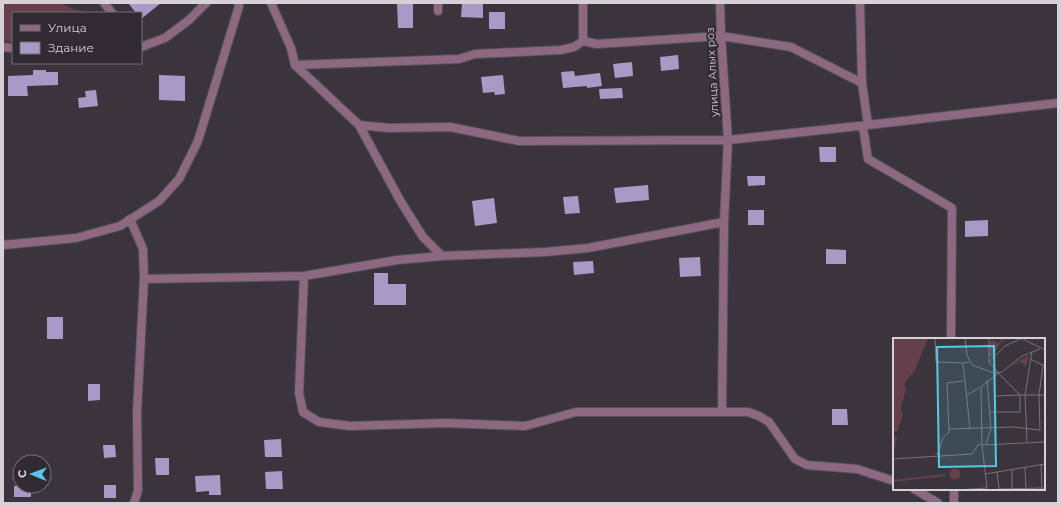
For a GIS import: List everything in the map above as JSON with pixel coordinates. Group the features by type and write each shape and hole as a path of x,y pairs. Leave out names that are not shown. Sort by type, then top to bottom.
{"street":[{"path":"104,3 111,12"},
{"path":"142,47 165,38 189,20 206,3"},
{"path":"3,245 76,238 120,226 159,201 179,179 198,141 239,6 238,3"},
{"path":"271,3 291,48 295,65 359,125 401,202 423,237 442,256"},
{"path":"583,3 583,41"},
{"name":"улица Алых роз","path":"720,3 720,36 728,140 724,222 722,412"},
{"path":"860,3 862,83 868,159 952,208 951,338"},
{"path":"295,65 460,59 475,54 561,50 574,47 583,41 597,44 720,36 791,47 862,83"},
{"path":"359,125 389,128 450,127 519,141 728,140 865,126 1058,103"},
{"path":"130,220 143,249 144,279 137,412 138,491 134,503"},
{"path":"144,279 263,278 304,276 397,260 442,256 545,252 588,248 724,222"},
{"path":"304,276 299,393 303,412 318,422 350,426 446,423 525,426 576,412 748,412 769,422 795,459 807,465 857,469 893,481"},
{"path":"916,490 938,503"},
{"path":"954,490 954,503"}],"shaded area":[{"path":"3,3 61,3 73,9 85,12 12,12 12,42 3,41"}],"building":[{"path":"128,3 161,3 142,18 142,12 135,12"},
{"path":"397,3 413,3 413,28 398,28"},
{"path":"462,3 483,3 483,18 461,17"},
{"path":"489,12 505,12 505,29 489,29"},
{"path":"678,55 679,69 661,71 660,57"},
{"path":"632,62 633,76 615,78 613,64"},
{"path":"33,70 58,72 58,85 27,86 28,96 8,96 8,76 33,75"},
{"path":"574,71 575,76 600,73 602,86 587,88 587,86 563,88 561,72"},
{"path":"159,75 185,76 185,101 159,100"},
{"path":"503,75 505,94 495,95 494,92 483,93 481,77"},
{"path":"622,88 623,98 600,99 599,89"},
{"path":"96,90 98,106 79,108 78,98 86,97 85,91"},
{"path":"819,147 836,147 836,162 820,162"},
{"path":"747,176 765,176 765,185 748,186"},
{"path":"648,185 649,200 616,203 614,188"},
{"path":"578,196 580,213 565,214 563,197"},
{"path":"494,198 497,223 475,226 472,201"},
{"path":"748,210 764,210 764,225 748,225"},
{"path":"988,220 988,236 965,237 965,221"},
{"path":"826,249 846,250 846,264 826,264"},
{"path":"700,257 701,276 680,277 679,258"},
{"path":"593,261 594,273 574,275 573,262"},
{"path":"374,273 388,273 388,284 406,284 406,305 374,305"},
{"path":"47,317 63,317 63,339 47,339"},
{"path":"88,384 100,384 100,400 88,401"},
{"path":"832,409 847,409 848,425 832,425"},
{"path":"281,439 282,457 265,457 264,440"},
{"path":"103,445 115,445 116,457 104,458"},
{"path":"155,458 169,458 169,475 156,475"},
{"path":"282,471 283,489 266,489 265,472"},
{"path":"220,475 221,495 209,495 209,491 196,492 195,476"},
{"path":"104,485 116,485 116,498 104,498"},
{"path":"14,494 31,494 31,497 14,497"}]}
